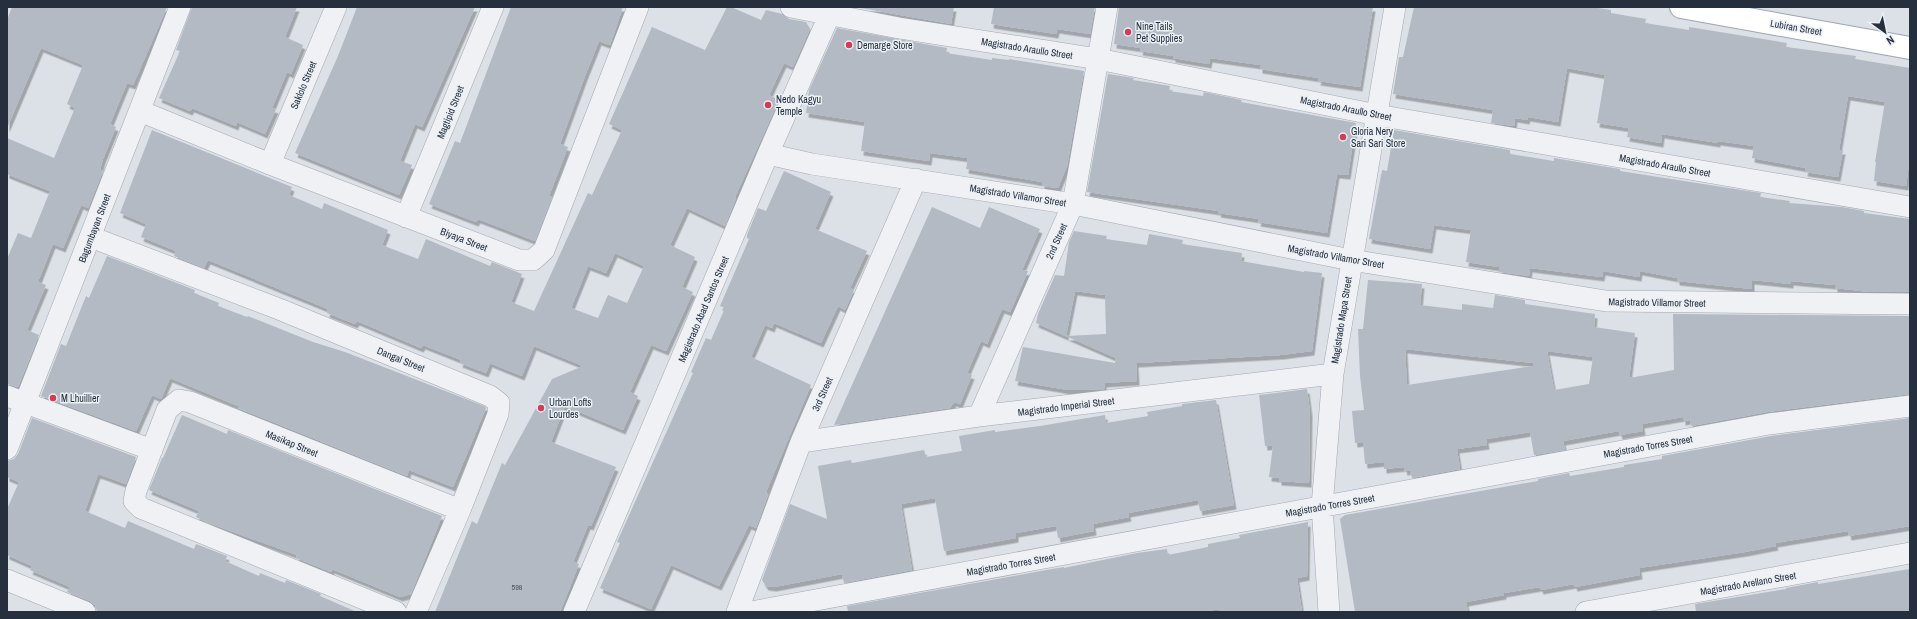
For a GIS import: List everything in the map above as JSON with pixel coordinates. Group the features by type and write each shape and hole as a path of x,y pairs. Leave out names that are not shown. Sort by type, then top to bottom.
{"main road":[{"name":"Lubiran Street","path":"1681,7 1910,48"}],"street":[{"name":"Bagumbayan Street","path":"7,449 16,399 91,237 180,7"},
{"name":"Saklolo Street","path":"270,164 336,7"},
{"name":"Magtipid Street","path":"406,217 493,7"},
{"name":"Biyaya Street","path":"140,111 270,164 519,260 533,260 544,250 638,7"},
{"path":"791,7 831,11"},
{"name":"2nd Street","path":"979,416 1073,204 1107,7"},
{"name":"Magistrado Mapa Street","path":"1329,612 1322,506 1333,374 1351,260 1395,7"},
{"name":"Magistrado Araullo Street","path":"831,11 899,28 1098,59 1376,115 1910,207"},
{"name":"Magistrado Abad Santos Street","path":"574,612 768,154 831,11"},
{"name":"Magistrado Villamor Street","path":"768,154 812,164 1073,204 1351,260 1606,302 1910,304"},
{"name":"3rd Street","path":"736,612 801,442 916,179"},
{"name":"Dangal Street","path":"91,237 279,309 490,396 499,403 498,414 460,510 416,612"},
{"name":"Magistrado Imperial Street","path":"801,442 979,416 1333,374"},
{"path":"16,399 152,450"},
{"name":"Masikap Street","path":"396,612 142,508 134,501 136,491 167,410 179,400 190,402 460,510"},
{"name":"Magistrado Torres Street","path":"751,612 1769,424 1910,406"},
{"name":"Magistrado Arellano Street","path":"1586,612 1910,553"},
{"path":"7,580 85,612"}],"building":[{"path":"12,7 167,7 133,85 127,83 110,124 116,127 103,159 100,170 103,171 88,208 81,205 63,248 53,244 38,282 46,285 27,330 39,335 18,387 7,384 7,259 18,233 31,238 50,191 7,174 7,138 54,158 75,108 67,104 83,65 41,48 7,128 7,20"},
{"path":"192,7 297,7 285,37 303,45 291,74 287,72 272,108 276,109 265,134 237,122 236,126 192,108 190,111 159,98 180,51 176,50"},
{"path":"357,7 475,7 422,127 415,124 400,161 412,165 399,195 295,153 338,56"},
{"path":"511,7 623,7 610,45 599,41 585,76 560,144 568,147 549,196 552,197 535,241 478,219 476,222 429,204 455,141 460,143"},
{"path":"727,7 731,7 761,20 766,10 782,14 789,19 806,22 810,29 793,67 784,63 769,95 779,100 735,197 736,198 725,226 687,208 670,245 695,257 682,287 693,292 666,351 651,345 630,392 638,396 623,430 565,406 551,442 616,467 591,526 588,525 573,562 579,564 560,612 435,612 472,521 477,524 502,463 505,465 552,379 583,366 534,346 522,376 490,363 486,373 460,363 461,360 423,345 421,348 357,321 355,324 327,313 328,309 208,260 204,268 174,256 176,251 141,237 146,224 120,213 152,130 292,187 289,195 322,209 324,203 388,230 382,245 418,259 426,239 490,266 492,262 522,274 511,302 534,311 588,193 592,195 622,130 609,124 652,27 705,50","holes":["615,253 644,266 627,303 608,295 598,318 571,308 588,266 606,273"]},
{"path":"855,7 954,7 951,24"},
{"path":"994,7 1095,7 1090,34 1057,29 1056,34 991,24"},
{"path":"1119,7 1373,7 1360,87 1318,81 1319,78 1260,69 1260,65 1210,58 1209,64 1140,51 1141,48 1114,44"},
{"path":"1414,7 1591,7 1611,10 1611,13 1646,19 1645,23 1689,30 1689,27 1787,43 1786,47 1856,56 1855,59 1910,68 1910,156 1906,186 1874,181 1875,162 1885,102 1848,96 1839,150 1843,150 1838,177 1805,172 1806,168 1752,158 1754,146 1718,141 1718,143 1662,134 1661,143 1627,137 1629,128 1597,123 1605,75 1567,68 1558,122 1528,117 1527,120 1515,118 1514,126 1491,123 1493,110 1393,94 1399,57 1403,57"},
{"path":"837,28 947,48 946,53 992,60 992,58 1009,59 1084,71 1067,166 1058,188 1042,186 1042,182 966,169 968,158 930,153 929,161 861,151 865,122 806,113 809,90"},
{"path":"1108,74 1170,86 1169,91 1203,96 1204,92 1242,100 1241,102 1356,123 1348,175 1337,174 1327,233 1258,222 1259,219 1218,213 1219,211 1087,192"},
{"path":"1394,130 1510,150 1510,154 1554,161 1554,158 1620,169 1620,171 1761,193 1760,197 1790,201 1789,203 1842,207 1864,211 1864,213 1910,219 1910,292 1870,292 1835,288 1835,285 1791,281 1791,284 1752,280 1752,289 1677,281 1677,278 1640,271 1639,277 1603,271 1602,277 1530,268 1529,276 1499,272 1499,267 1466,262 1471,230 1434,225 1430,249 1369,239 1382,170 1387,171"},
{"path":"784,171 831,192 815,229 867,251 850,288 854,290 845,310 838,306 821,343 774,323 772,328 765,325 751,357 811,385 766,492 768,495 756,528 749,525 719,586 671,565 651,609 600,588 620,543 617,542 693,373 691,372 706,338 711,340 725,308 720,306 749,239 747,238 747,235 758,208 766,211"},
{"path":"932,207 980,228 989,207 1040,229 1022,270 1028,271 1010,312 1002,309 987,344 981,341 967,373 972,375 960,404 954,402 950,408 834,425"},
{"path":"1074,231 1107,236 1106,239 1147,245 1149,234 1183,240 1182,244 1242,253 1241,261 1304,272 1322,273 1312,351 1281,355 1136,363 1137,381 1104,383 1105,389 1068,390 1015,381 1023,347 1115,363 1116,358 1036,323 1038,314 1055,275 1064,276 1069,242","holes":["1075,291 1105,295 1106,334 1066,336"]},
{"path":"107,256 195,290 194,293 219,303 218,306 247,317 248,316 313,342 345,352 484,406 486,408 453,487 409,470 407,476 238,408 238,406 170,378 161,399 152,395 136,431 41,396 61,344 66,346 86,296 89,298"},
{"path":"1368,280 1422,284 1420,305 1462,310 1462,304 1493,308 1495,295 1525,300 1525,304 1595,314 1594,327 1635,333 1629,378 1674,370 1673,314 1910,316 1910,394 1767,412 1691,426 1690,420 1683,421 1683,417 1642,424 1643,431 1620,435 1619,431 1563,441 1565,450 1534,455 1530,432 1486,439 1487,445 1457,449 1460,469 1412,478 1410,470 1405,471 1404,467 1384,469 1384,462 1365,464 1363,442 1355,443 1352,411 1364,410 1360,376 1358,329 1363,329","holes":["1405,349 1533,363 1533,366 1407,385","1547,351 1593,357 1589,384 1554,390"]},
{"path":"1307,389 1310,412 1309,483 1279,481 1279,478 1269,477 1273,445 1265,446 1259,395"},
{"path":"1216,400 1234,505 1200,511 1198,500 1128,513 1129,517 1093,524 1094,531 1058,538 1056,526 1016,533 1016,538 944,551 935,498 901,504 912,570 844,583 842,574 774,587 766,586 762,580 790,504 827,519 818,466 851,460 852,463 924,450 926,457 962,451 959,436 995,430 995,432 1040,426 1105,415 1106,423 1148,416 1147,412 1182,406 1182,404"},
{"path":"182,415 227,434 228,430 442,516 411,594 400,597 332,569 331,572 296,558 297,555 206,522 196,517 199,511 149,490"},
{"path":"32,418 136,457 126,484 98,474 85,511 125,528 128,521 194,549 196,544 227,556 225,561 259,576 260,573 285,583 286,580 321,594 320,596 357,612 97,612 95,605 90,601 67,592 70,587 30,570 32,566 7,555 7,509 19,482 7,477 7,461 14,459 18,454"},
{"path":"1910,418 1910,526 1849,536 1848,531 1775,543 1776,546 1745,552 1639,568 1640,575 1575,587 1574,584 1541,590 1540,587 1504,593 1504,595 1466,602 1468,612 1355,612 1340,519 1345,515 1538,481 1538,479 1569,473 1570,476 1624,467 1624,465 1662,459 1662,456 1771,436"},
{"path":"1308,522 1307,576 1297,578 1302,612 1219,612 1219,609 1202,612 848,612 847,606 1064,568 1137,553 1167,549 1168,555 1208,547 1208,544 1240,538 1239,535"},
{"path":"1910,569 1910,612 1696,612 1695,604 1786,589 1818,582 1818,584"}],"place":[{"name":"Nine Tails Pet Supplies","path":"1128,32"},
{"name":"Demarge Store","path":"849,45"},
{"name":"Nedo Kagyu Temple","path":"768,105"},
{"name":"Gloria Nery Sari Sari Store","path":"1343,137"},
{"name":"M Lhuillier","path":"53,398"},
{"name":"Urban Lofts Lourdes","path":"541,408"}]}
